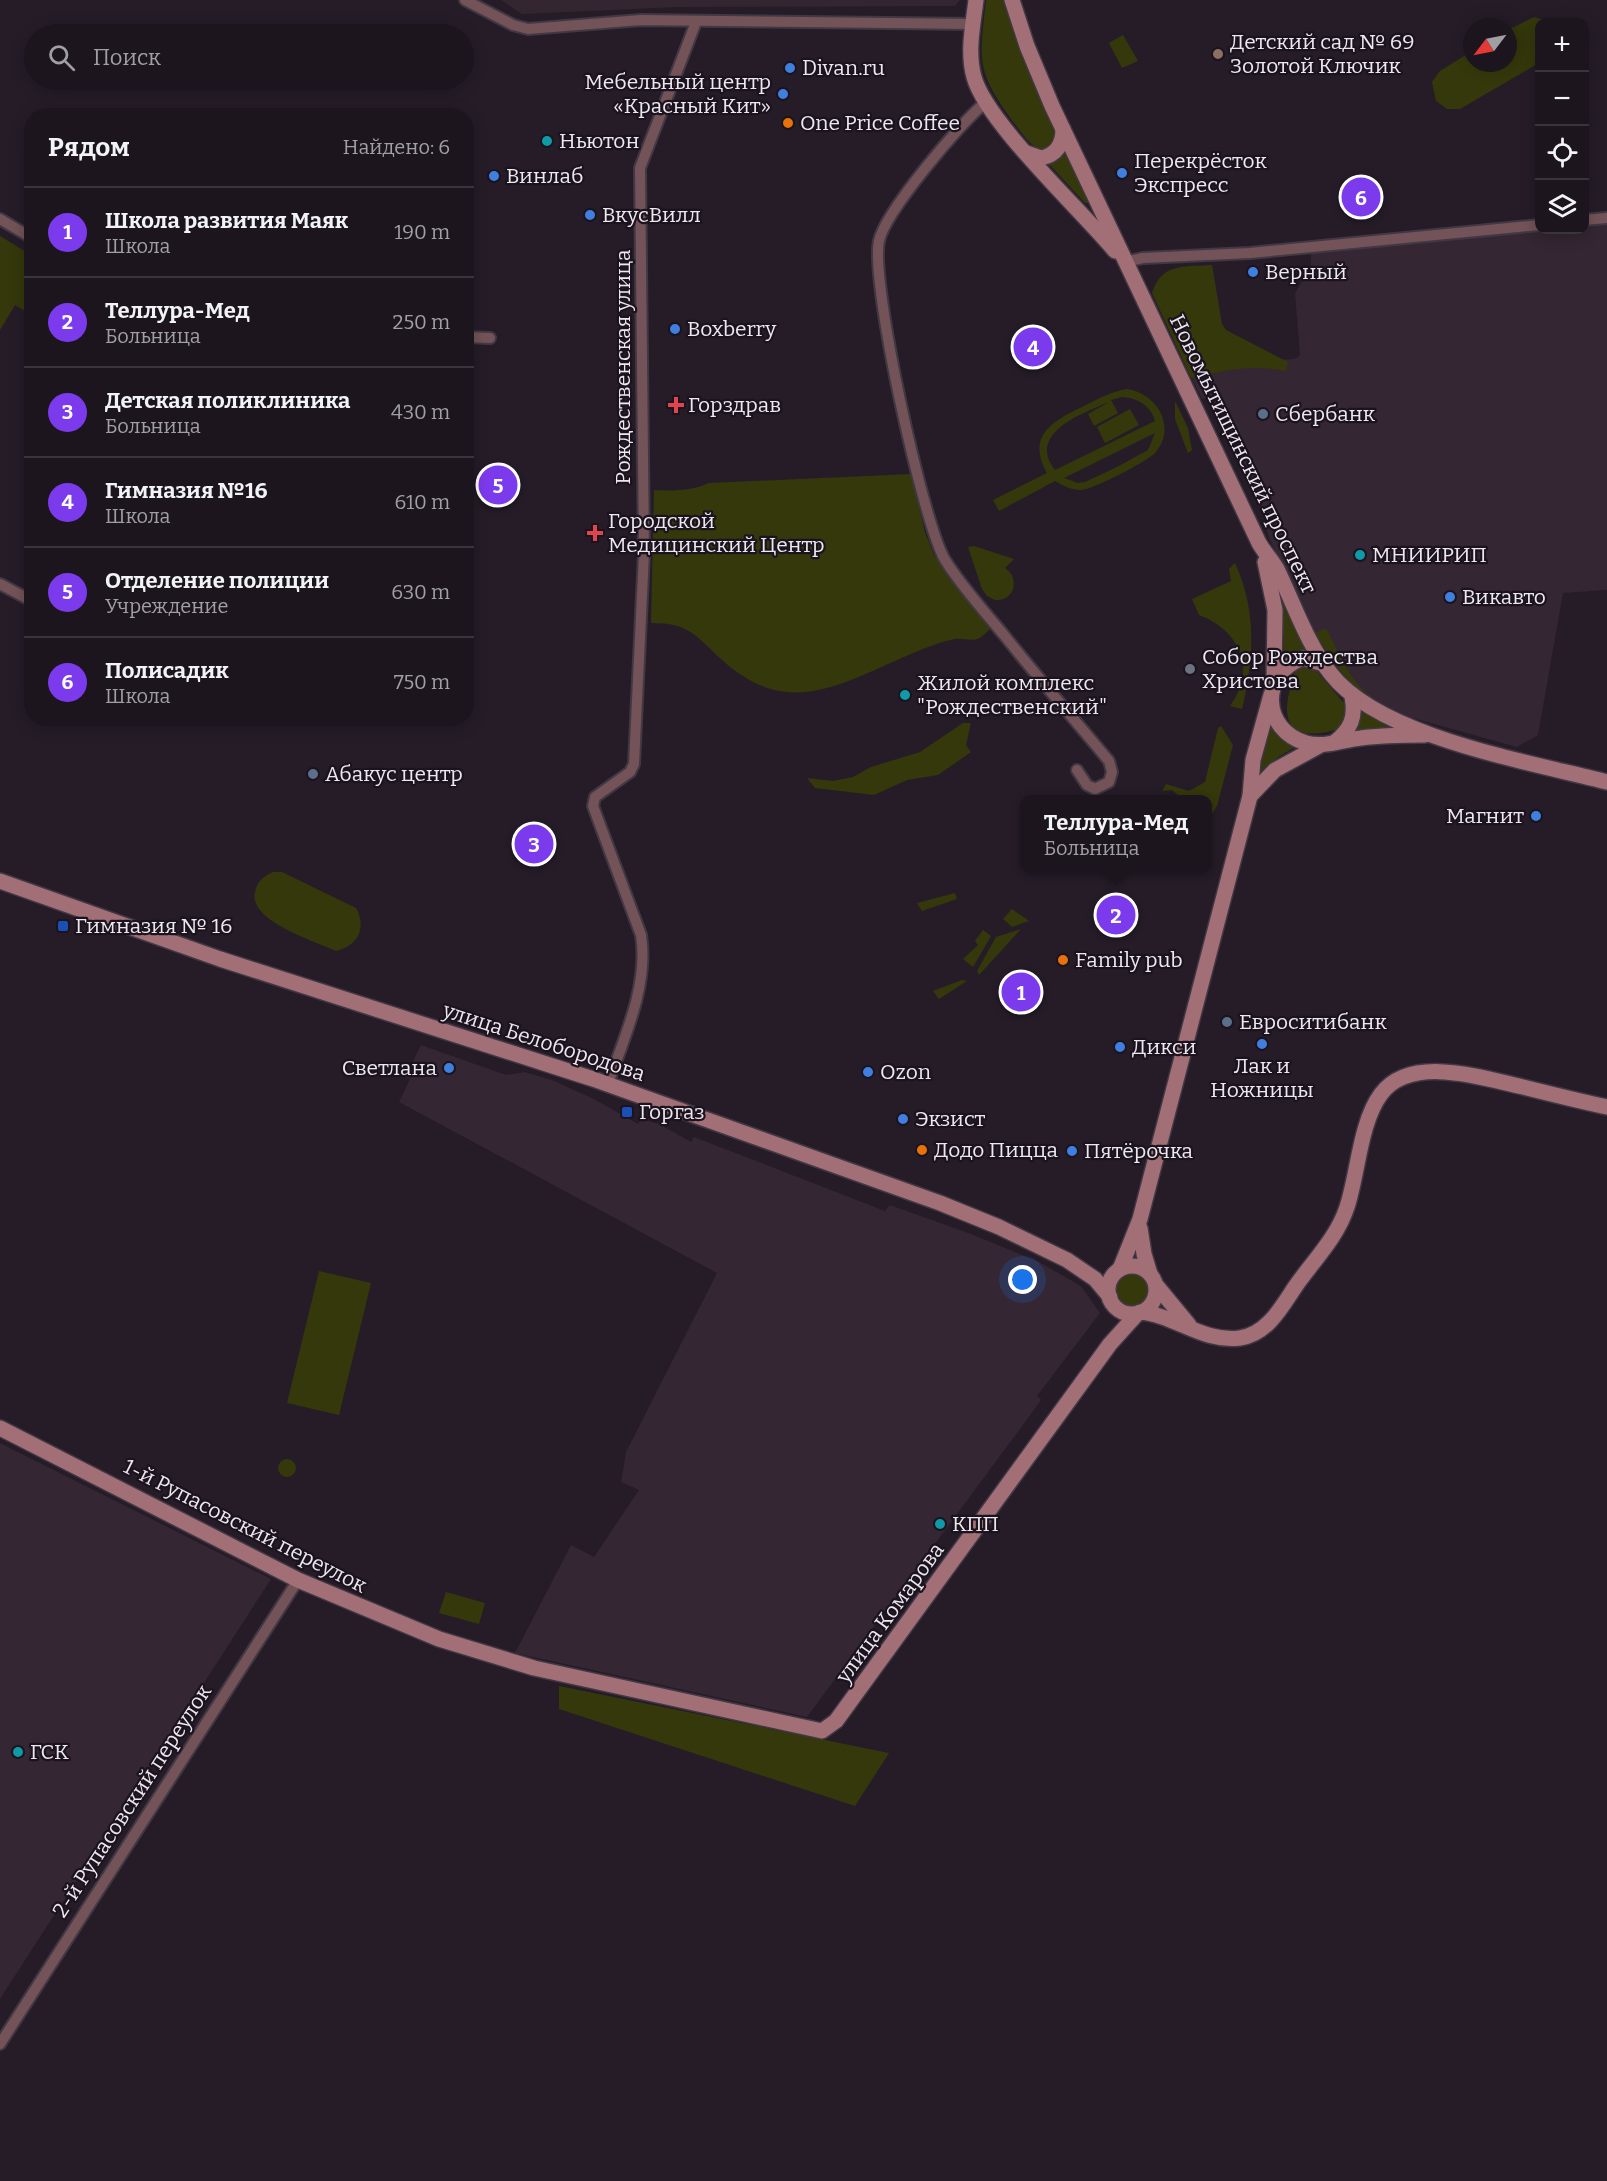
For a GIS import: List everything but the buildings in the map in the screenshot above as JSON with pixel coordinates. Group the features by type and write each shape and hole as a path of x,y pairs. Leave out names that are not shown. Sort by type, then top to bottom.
{"street":[{"path":"465,0 513,25 528,28 641,20 974,24"},
{"name":"Новомытищинский проспект","path":"976,0 972,69 980,92 1027,153 1124,262"},
{"name":"Новомытищинский проспект","path":"1012,0 1036,69 1102,206 1124,262 1260,545 1276,568 1324,664 1352,697 1376,712 1434,736 1607,782"},
{"name":"Рождественская улица","path":"608,1084 638,990 643,954 641,935 593,806 595,797 630,772 634,764 644,553 640,168 696,22"},
{"path":"986,102 962,125 892,214 879,242 879,279 900,393 937,544 967,592 1109,761 1112,772 1108,782 1095,789 1087,785 1077,770"},
{"path":"1027,153 1041,158 1054,153 1060,146 1063,129"},
{"path":"1589,220 1607,218"},
{"path":"0,219 24,233"},
{"path":"1124,262 1143,258 1250,253 1535,225"},
{"path":"474,338 490,338"},
{"path":"1260,545 1269,575 1275,610 1273,688 1276,719 1286,732 1298,740 1319,746"},
{"path":"0,584 24,597"},
{"path":"1324,664 1303,658 1287,666 1273,688 1253,760 1250,796 1140,1219 1120,1269 1109,1284 1112,1301 1124,1312 1168,1319 1196,1331 1222,1338 1247,1336 1262,1328 1282,1306 1337,1230 1347,1207 1373,1108 1384,1090 1399,1080 1426,1072 1453,1072 1607,1107"},
{"path":"1335,742 1352,724 1355,709 1352,697"},
{"path":"1250,796 1269,775 1319,746 1378,736 1434,736"},
{"name":"улица Белобородова","path":"0,881 220,959 608,1084 940,1203 999,1227 1067,1260 1095,1279 1112,1301"},
{"path":"1139,1313 1154,1301 1153,1279 1142,1245 1140,1219"},
{"name":"улица Белобородова","path":"1067,1260 1098,1269 1120,1269"},
{"path":"1120,1269 1134,1266 1153,1279 1196,1331"},
{"name":"улица Комарова","path":"1110,1344 1118,1326 1112,1301"},
{"name":"улица Комарова","path":"826,1729 836,1721 964,1548 1110,1344 1139,1313"},
{"name":"1-й Рупасовский переулок","path":"0,1428 298,1580 439,1639 499,1659 818,1731 826,1729"},
{"name":"2-й Рупасовский переулок","path":"0,2044 298,1580"}],"shaded area":[{"path":"501,0 960,0 955,6 678,7 522,14"},
{"path":"1607,223 1607,590 1563,593 1538,735 1517,747 1405,716 1372,701 1338,669 1312,627 1269,538 1262,509 1244,479 1250,475 1213,398 1202,399 1190,375 1234,362 1295,359 1300,355 1295,293 1311,267 1311,253 1535,231 1535,234 1589,234 1589,225"},
{"path":"421,1045 506,1075 524,1072 552,1080 594,1099 638,1124 641,1119 659,1124 691,1142 694,1137 885,1211 890,1205 971,1234 1039,1262 1081,1286 1100,1313 1037,1396 1041,1399 1039,1403 807,1717 515,1653 571,1545 594,1557 639,1490 621,1482 626,1452 717,1273 399,1102 410,1079 405,1077"},
{"path":"0,1443 271,1579 0,1999"}],"green space":[{"path":"986,0 1007,0 1058,129 1058,140 1044,151 1024,136 993,91 987,78 982,53"},
{"path":"1534,17 1537,18 1535,18 1535,65 1460,109 1447,109 1436,101 1432,82 1440,71 1463,57 1463,72 1517,72 1517,26"},
{"path":"1123,35 1138,61 1122,68 1109,43"},
{"path":"1065,151 1089,203 1085,203 1048,163"},
{"path":"0,236 24,251 24,310 15,305 0,330"},
{"path":"1212,265 1222,324 1226,330 1288,362 1286,371 1249,368 1191,378 1152,293 1156,283 1168,271 1176,268"},
{"path":"1121,390 1137,392 1146,397 1160,412 1164,422 1164,432 1162,443 1155,453 1097,485 1078,490 1055,481 999,511 993,500 1047,473 1039,448 1041,438 1054,423 1064,416","holes":["1122,397 1143,404 1155,421 1055,470 1048,457 1048,445 1052,435 1073,419 1109,402 1088,414 1094,426 1118,413 1111,400","1155,433 1148,450 1115,468 1085,482 1078,483 1064,478"]},
{"path":"1175,401 1188,428 1192,450 1188,453 1175,419"},
{"path":"1130,409 1139,425 1105,443 1097,427"},
{"path":"911,474 925,532 934,555 992,627 978,639 955,639 943,642 838,685 815,691 792,692 769,688 746,678 683,628 651,623 654,490 682,490 709,483"},
{"path":"974,546 1014,559 1005,568 1013,577 1013,588 1011,593 1002,600 995,600 987,596 982,589 968,547"},
{"path":"1235,563 1247,599 1251,635 1249,672 1242,709 1230,706 1243,678 1240,652 1225,630 1199,615 1192,599 1231,581 1229,569"},
{"path":"1277,586 1313,654 1284,662 1283,623"},
{"path":"1326,628 1351,675 1373,698 1372,701 1347,678 1315,633"},
{"path":"1302,665 1313,667 1349,709 1342,728 1308,733 1292,726 1288,719 1287,708 1289,693 1294,674"},
{"path":"1360,709 1402,729 1357,731"},
{"path":"1271,721 1297,746 1278,757 1259,773"},
{"path":"963,723 971,723 966,745 971,752 938,775 907,780 874,795 815,788 807,778 833,781 853,777 871,767 920,752"},
{"path":"1221,726 1233,745 1217,806 1212,814 1212,795 1178,795 1172,790 1162,791 1166,784 1189,791 1205,782 1218,728"},
{"path":"273,872 282,872 356,908 361,922 355,940 344,949 336,951 299,936 272,921 262,912 256,902 255,892 261,879"},
{"path":"955,893 957,899 922,911 917,903"},
{"path":"1012,909 1029,921 1012,927 1003,919"},
{"path":"1021,929 979,975 977,971 996,937"},
{"path":"983,930 991,936 973,967 963,959 978,945 975,941"},
{"path":"962,980 967,981 939,999 933,991"},
{"path":"319,1271 371,1283 339,1415 287,1403"},
{"path":"1132,1272 1145,1277 1150,1290 1145,1303 1132,1308 1119,1303 1114,1290 1119,1277"},
{"path":"287,1459 293,1462 296,1468 293,1474 287,1477 281,1474 278,1468 281,1462"},
{"path":"446,1592 485,1603 479,1624 439,1613"},
{"path":"559,1686 889,1753 855,1806 559,1709"}],"place":[{"name":"Детский сад № 69 Золотой Ключик","path":"1218,54"},
{"name":"Divan.ru","path":"790,68"},
{"name":"Мебельный центр «Красный Кит»","path":"783,94"},
{"name":"One Price Coffee","path":"788,123"},
{"name":"Ньютон","path":"547,141"},
{"name":"Перекрёсток Экспресс","path":"1122,173"},
{"name":"Винлаб","path":"494,176"},
{"name":"Полисадик","path":"1361,197"},
{"name":"ВкусВилл","path":"590,215"},
{"name":"Верный","path":"1253,272"},
{"name":"Boxberry","path":"675,329"},
{"name":"Гимназия №16","path":"1033,347"},
{"name":"Горздрав","path":"676,405"},
{"name":"Сбербанк","path":"1263,414"},
{"name":"Отделение полиции","path":"498,485"},
{"name":"Городской Медицинский Центр","path":"595,533"},
{"name":"МНИИРИП","path":"1360,555"},
{"name":"Викавто","path":"1450,597"},
{"name":"Собор Рождества Христова","path":"1190,669"},
{"name":"Жилой комплекс \"Рождественский\"","path":"905,695"},
{"name":"Абакус центр","path":"313,774"},
{"name":"Магнит","path":"1536,816"},
{"name":"Детская поликлиника","path":"534,844"},
{"name":"Теллура-Мед","path":"1116,915"},
{"name":"Гимназия № 16","path":"63,926"},
{"name":"Family pub","path":"1063,960"},
{"name":"Школа развития Маяк","path":"1021,992"},
{"name":"Евроситибанк","path":"1227,1022"},
{"name":"Лак и Ножницы","path":"1262,1044"},
{"name":"Дикси","path":"1120,1047"},
{"name":"Светлана","path":"449,1068"},
{"name":"Ozon","path":"868,1072"},
{"name":"Горгаз","path":"627,1112"},
{"name":"Экзист","path":"903,1119"},
{"name":"Додо Пицца","path":"922,1150"},
{"name":"Пятёрочка","path":"1072,1151"},
{"name":"КПП","path":"940,1524"},
{"name":"ГСК","path":"18,1752"}]}
